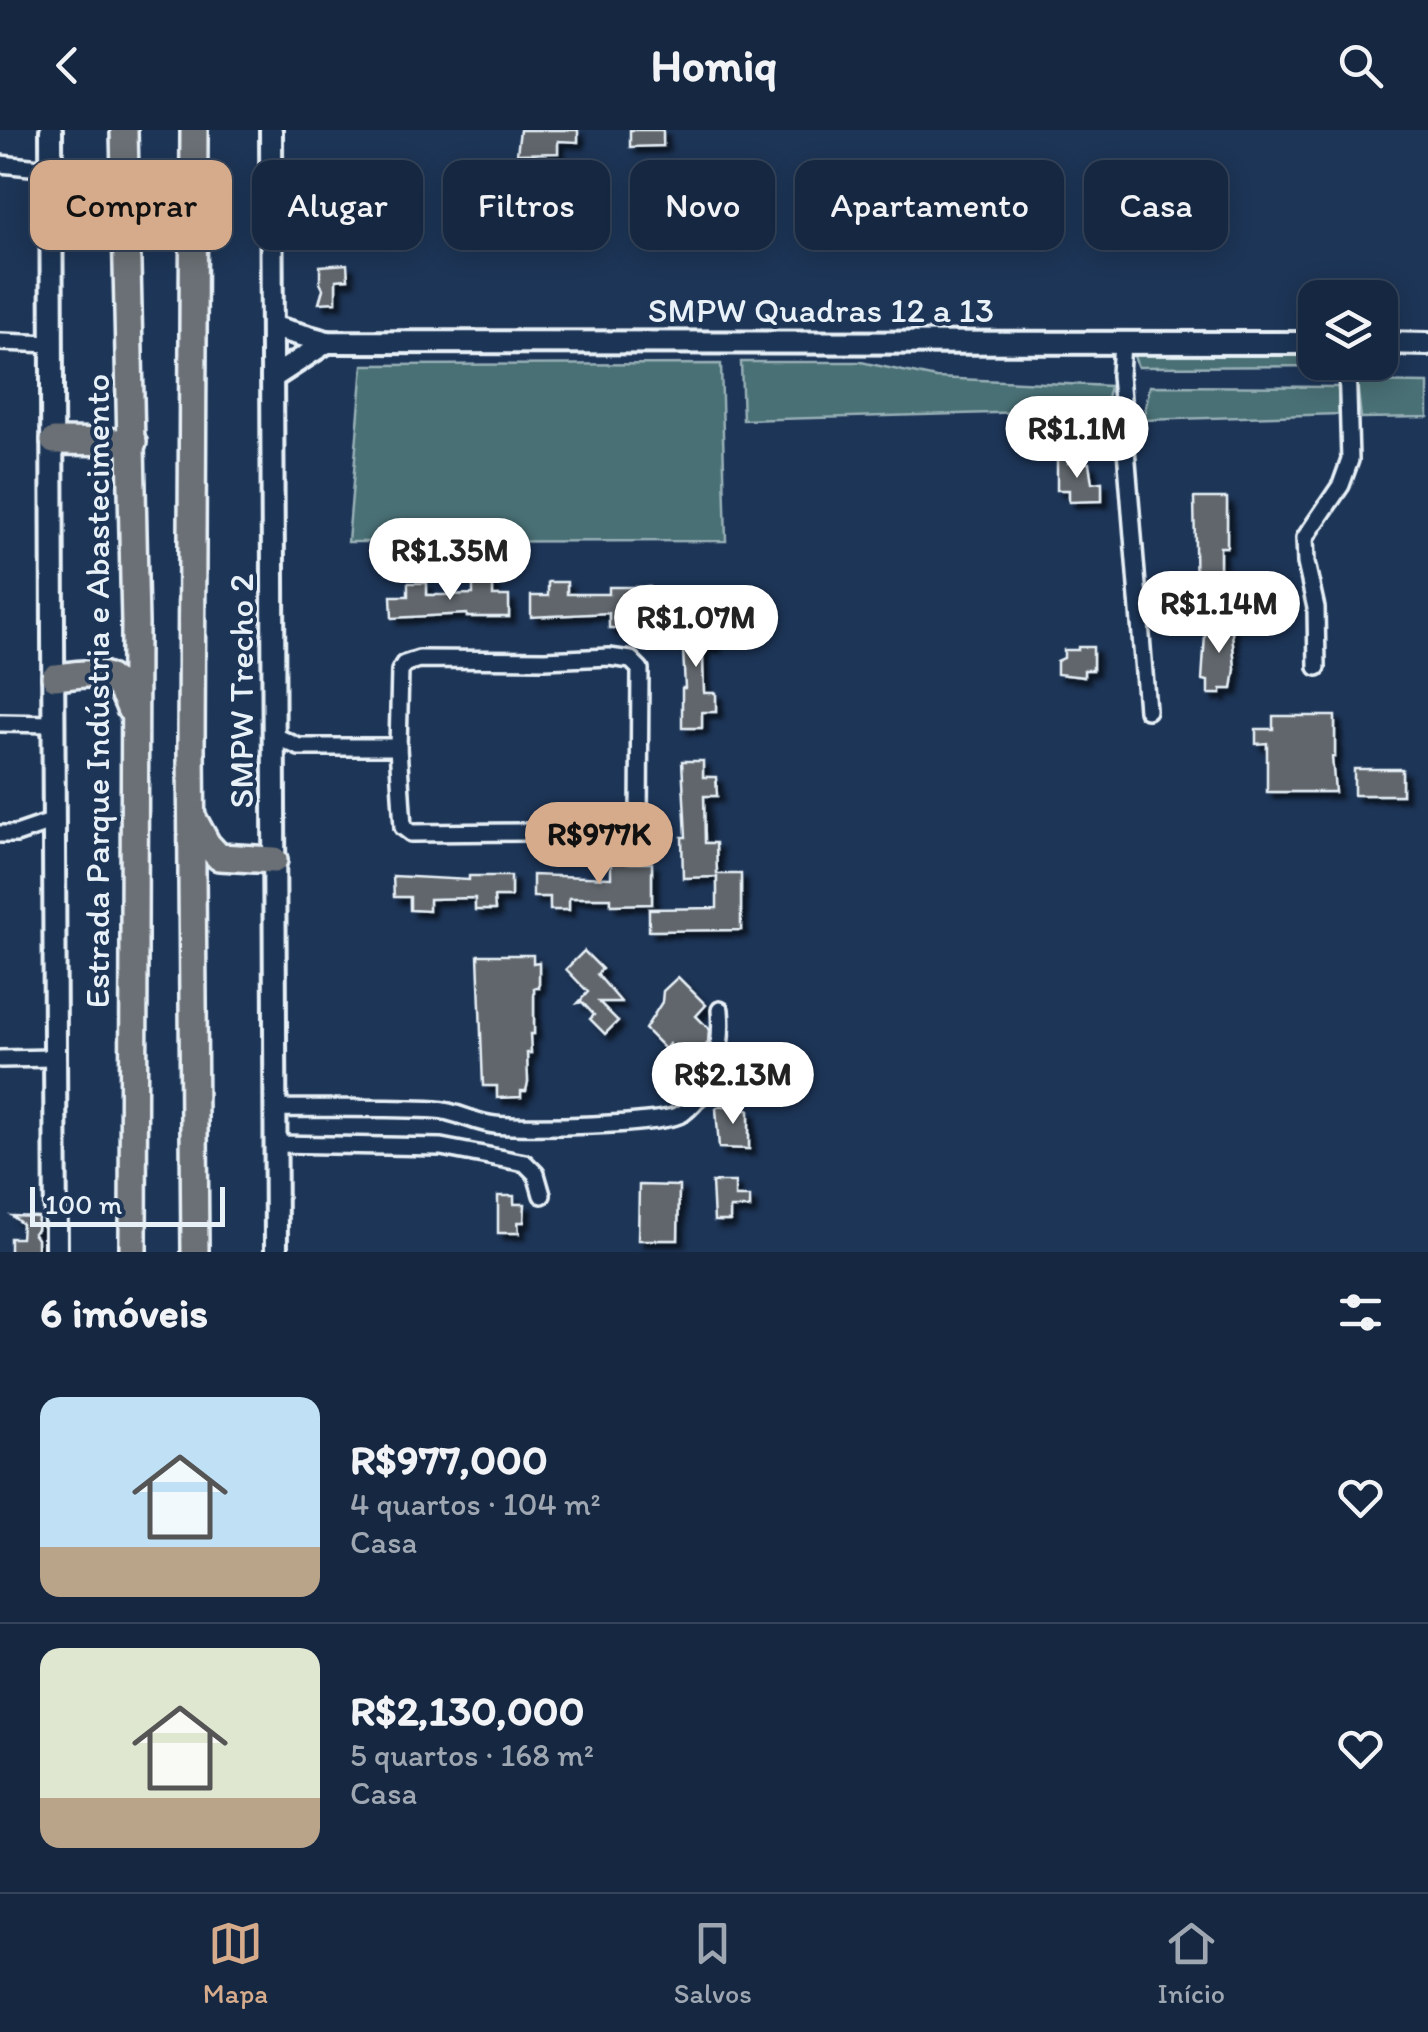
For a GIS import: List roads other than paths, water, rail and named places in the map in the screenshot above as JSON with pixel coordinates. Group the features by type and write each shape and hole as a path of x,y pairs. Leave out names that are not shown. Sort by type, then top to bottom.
{"highway":[{"name":"Estrada Parque Indústria e Abastecimento","path":"124,130 135,624 133,1252"},
{"path":"194,130 192,816 196,1252"},
{"path":"54,441 133,442"},
{"path":"55,671 111,660 135,624"},
{"path":"55,671 111,677 123,689 132,715"},
{"path":"192,816 219,857 273,866"},
{"path":"193,905 219,869 273,866"}],"street":[{"path":"51,130 51,160"},
{"name":"SMPW Trecho 2","path":"271,130 276,1252"},
{"path":"0,164 30,167"},
{"path":"52,250 56,1252"},
{"name":"SMPW Quadras 12 a 13","path":"272,327 327,342 1298,343"},
{"path":"0,342 53,344"},
{"path":"272,378 327,342"},
{"path":"1122,342 1120,375 1146,710"},
{"path":"1398,344 1428,344"},
{"path":"1317,667 1316,608 1306,564 1305,538 1340,485 1350,460 1348,380"},
{"path":"609,657 631,660 639,666 639,822 629,833 411,833 401,822 398,747 400,671 409,660 609,657"},
{"path":"0,723 53,724"},
{"path":"275,736 300,748"},
{"path":"275,758 300,748 398,747"},
{"path":"8,834 54,820"},
{"path":"8,834 55,852"},
{"path":"276,1108 447,1111 495,1125 657,1122 685,1112 710,1076 720,1047 720,1010"},
{"path":"0,1059 54,1058"},
{"path":"276,1144 441,1147 526,1164 536,1174 542,1195"}]}
